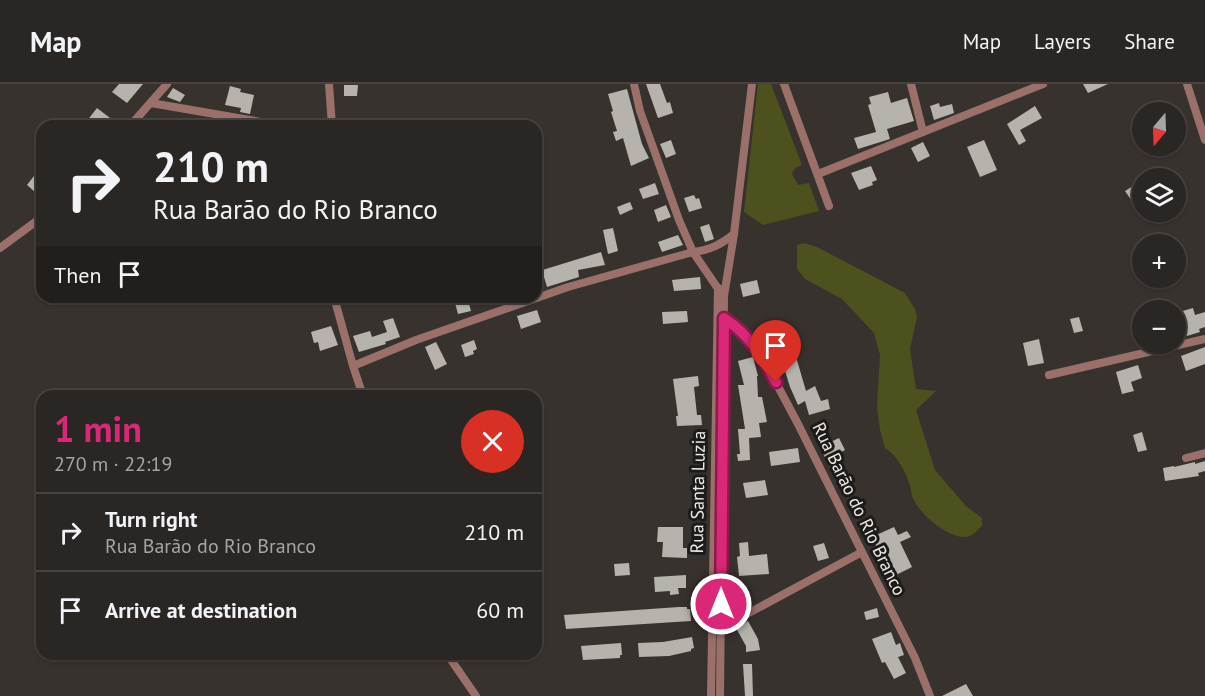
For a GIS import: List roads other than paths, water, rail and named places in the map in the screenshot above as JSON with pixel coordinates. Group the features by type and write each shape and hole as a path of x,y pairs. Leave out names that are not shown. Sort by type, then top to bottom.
{"street":[{"path":"135,120 167,84"},
{"path":"329,84 332,120"},
{"path":"634,84 640,111 693,252 724,296"},
{"name":"Rua Santa Luzia","path":"720,696 724,296 752,84"},
{"path":"784,84 829,206"},
{"path":"911,84 923,132"},
{"path":"818,174 1043,84"},
{"path":"1187,84 1204,135"},
{"path":"151,103 249,120"},
{"path":"0,248 36,221"},
{"path":"542,296 693,252 711,249 734,234"},
{"name":"Rua Santa Luzia","path":"711,696 718,288"},
{"path":"336,303 361,390"},
{"path":"352,366 417,340 522,303"},
{"name":"Rua Barão do Rio Branco","path":"724,318 742,331 765,362 915,658 930,696"},
{"path":"1049,375 1205,339"},
{"path":"1186,458 1205,453"},
{"path":"712,622 721,628 861,552"},
{"path":"451,660 476,696"}]}
